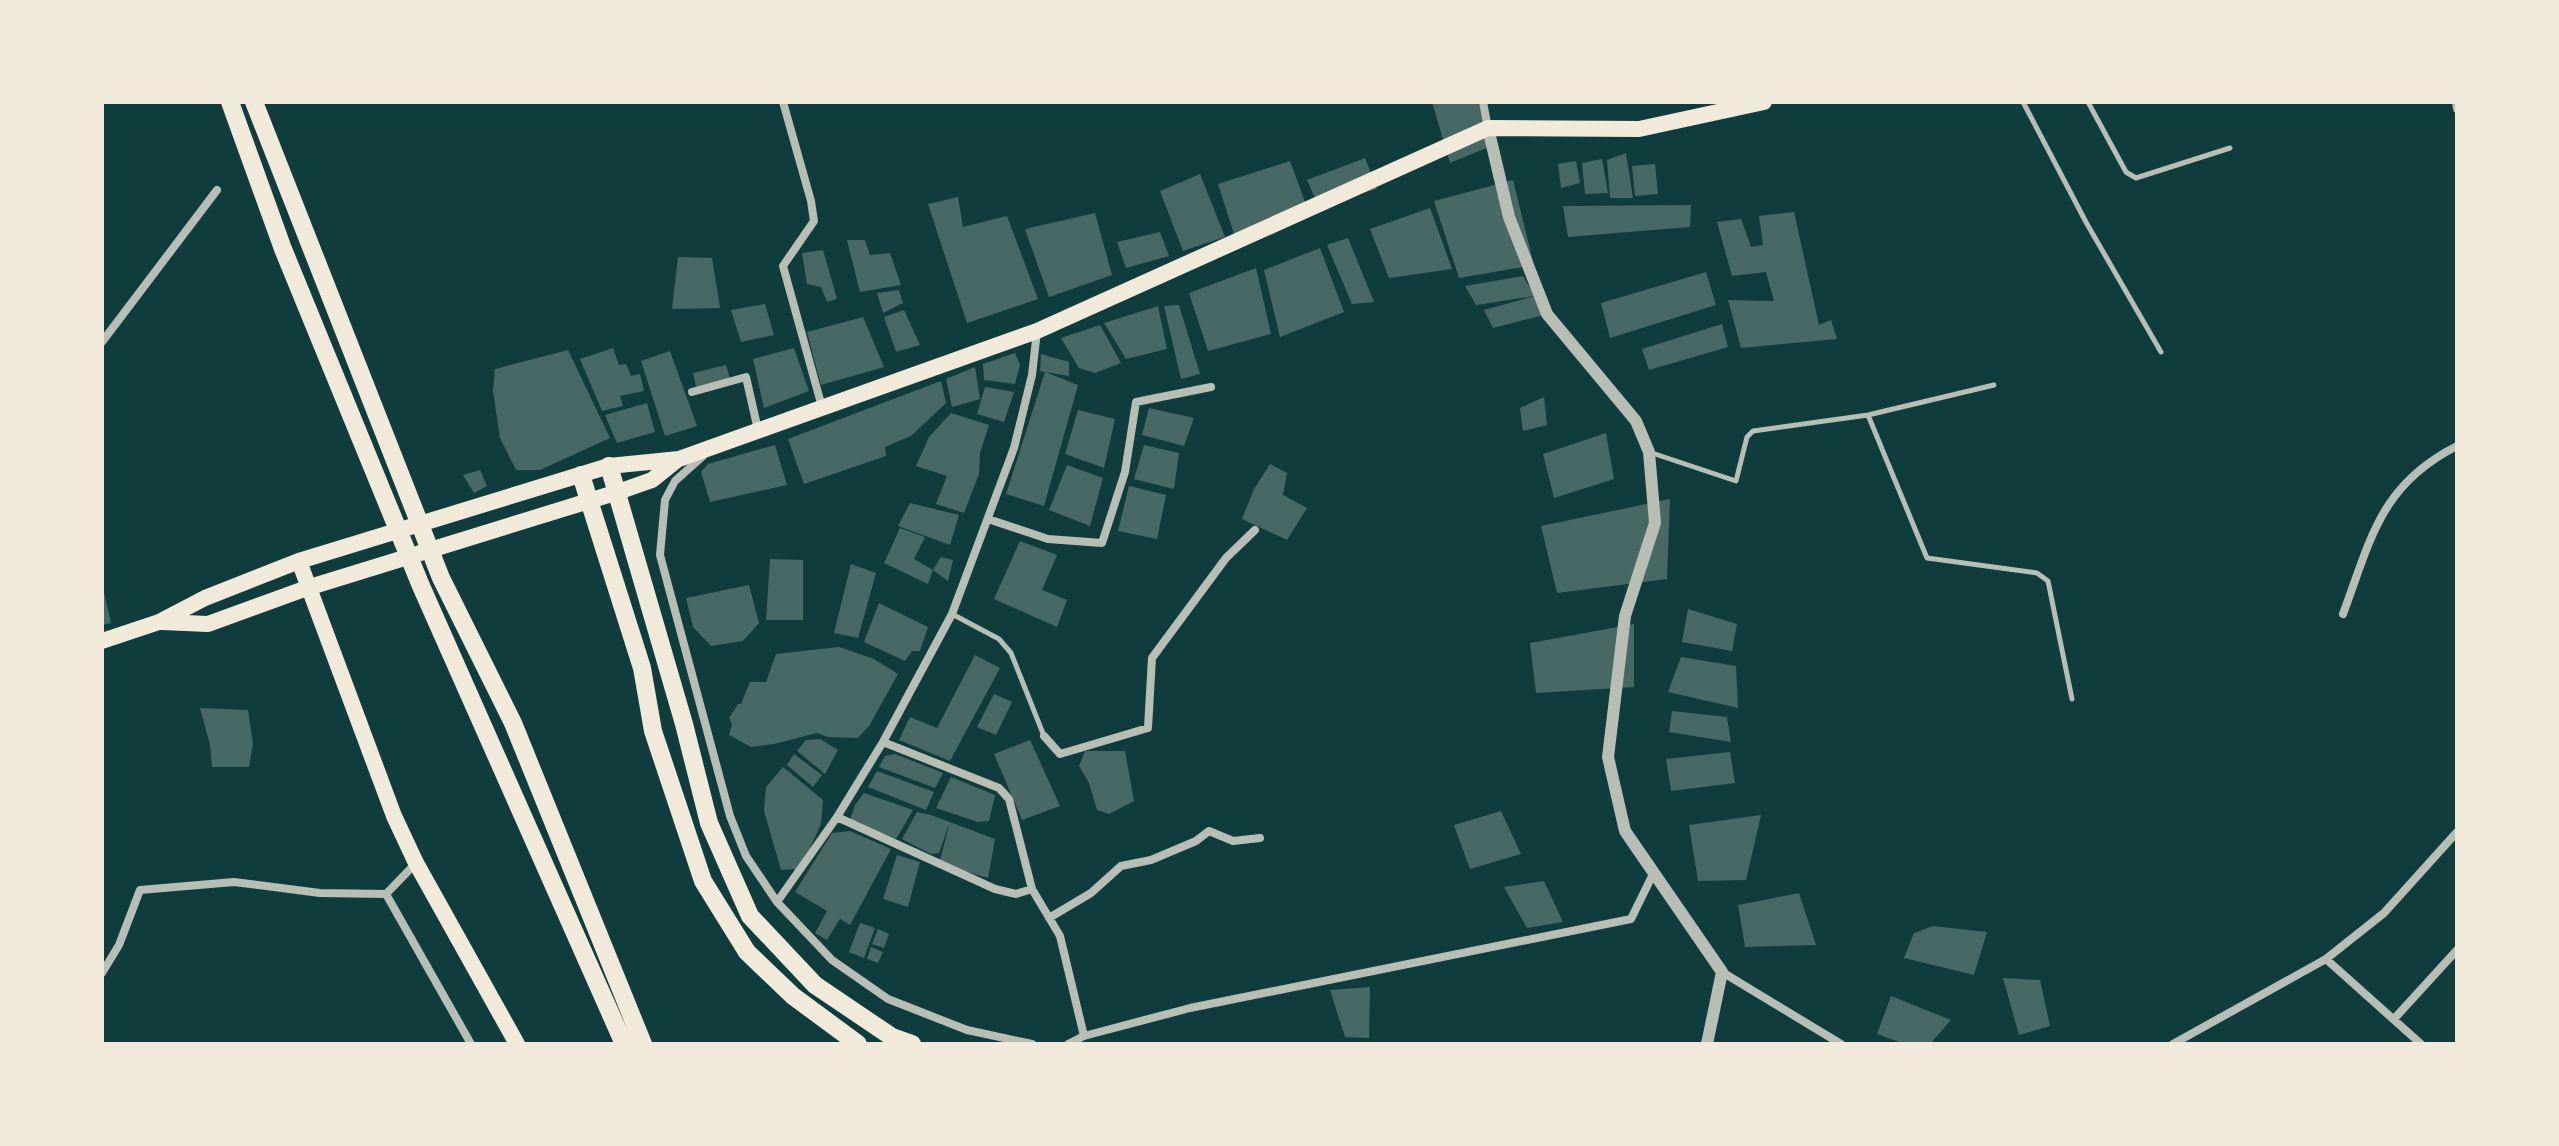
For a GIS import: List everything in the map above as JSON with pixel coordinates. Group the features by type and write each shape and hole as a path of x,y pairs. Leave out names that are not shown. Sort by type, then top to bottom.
{"highway":[{"path":"230,102 283,249 421,586 621,1039"},
{"path":"254,102 441,578 513,723 630,1012 646,1044"},
{"path":"609,466 684,724 709,823 750,916 815,985 892,1037 912,1044"},
{"path":"581,475 642,668 653,731 703,881 747,952 793,996 858,1044"}],"main road":[{"path":"159,622 208,624 307,588 652,480 679,459 714,445 1037,331 1488,128 1639,129 1764,102"},
{"path":"102,641 159,622 205,598 299,561 609,466 679,459"},
{"path":"299,561 394,816 416,863 517,1044"}],"street":[{"path":"783,102 814,221 783,266 822,407"},
{"path":"1483,102 1509,217 1547,314 1636,421 1649,452 1655,523 1625,616 1608,757 1625,831 1722,972 1841,1044"},
{"path":"2456,102 2457,109"},
{"path":"102,342 217,190"},
{"path":"777,902 837,817 883,742 952,614 1014,448 1032,375 1037,331"},
{"path":"692,392 746,377 758,430"},
{"path":"988,519 1048,539 1102,543 1125,472 1136,402 1211,387"},
{"path":"714,445 675,481 665,500 660,555 730,816 746,856 777,902 832,960 888,999 967,1030 1032,1044"},
{"path":"2343,614 2378,521 2403,483 2457,446"},
{"path":"1044,736 1060,754 1148,728 1152,658 1226,558 1255,530"},
{"path":"883,742 999,788 1009,799 1032,889 1060,936 1084,1036"},
{"path":"837,817 995,889 1016,894 1032,889"},
{"path":"1049,918 1091,893 1121,866 1151,860 1196,841 1209,831 1233,841 1260,838"},
{"path":"2173,1044 2326,959 2384,913 2457,832"},
{"path":"102,973 119,945 140,890 234,882 320,893 386,894 416,863"},
{"path":"1068,1044 1084,1036 1190,1008 1631,919 1654,872"},
{"path":"386,894 471,1044"},
{"path":"2394,1019 2457,950"},
{"path":"2326,959 2421,1044"},
{"path":"1707,1044 1722,972"}],"lane":[{"path":"2023,102 2087,224 2161,352"},
{"path":"2088,102 2126,172 2136,178 2230,148"},
{"path":"1649,452 1736,481 1747,437 1753,431 1868,415 1994,385"},
{"path":"1868,415 1927,558 2037,573 2048,581 2072,699"},
{"path":"952,614 999,639 1011,653 1044,736"}],"building":[{"path":"1432,102 1478,102 1496,144 1450,163"},
{"path":"1626,153 1633,198 1610,198 1607,160"},
{"path":"1365,158 1377,189 1318,205 1307,180"},
{"path":"1602,159 1608,193 1585,194 1582,163"},
{"path":"1290,161 1308,210 1234,234 1218,184"},
{"path":"1576,161 1580,183 1561,188 1558,164"},
{"path":"1655,164 1658,194 1635,196 1632,166"},
{"path":"1200,174 1225,237 1183,251 1160,191"},
{"path":"1513,180 1534,265 1459,278 1434,201"},
{"path":"958,197 963,227 1007,216 1038,299 967,323 928,204"},
{"path":"1691,205 1690,227 1568,237 1563,206"},
{"path":"1430,208 1452,269 1389,278 1370,229"},
{"path":"1794,212 1819,325 1831,320 1837,339 1741,348 1728,300 1774,301 1766,272 1732,276 1717,222 1741,219 1751,247 1763,245 1759,216"},
{"path":"1095,213 1112,275 1049,297 1025,229"},
{"path":"1160,232 1169,256 1126,268 1117,242"},
{"path":"1348,238 1374,302 1352,304 1327,245"},
{"path":"847,240 865,240 870,255 890,253 901,285 860,292"},
{"path":"1320,248 1344,312 1280,337 1264,270"},
{"path":"823,250 837,299 827,302 821,287 807,284 802,253"},
{"path":"678,257 712,258 720,308 672,309"},
{"path":"1256,268 1271,334 1208,351 1189,293"},
{"path":"1706,272 1716,305 1610,338 1601,303"},
{"path":"1523,276 1535,296 1476,305 1465,286"},
{"path":"899,290 903,303 883,313 877,293"},
{"path":"1535,296 1544,315 1493,328 1484,310"},
{"path":"765,304 774,335 741,342 731,310"},
{"path":"1179,305 1200,374 1181,379 1164,306"},
{"path":"1158,306 1167,349 1126,359 1104,323"},
{"path":"904,310 920,345 896,352 884,317"},
{"path":"863,317 884,367 821,385 807,332"},
{"path":"1722,324 1728,347 1649,370 1642,349"},
{"path":"1100,325 1121,363 1095,373 1079,368 1061,338"},
{"path":"613,348 619,365 626,364 631,376 640,374 644,391 620,396 623,406 602,411 580,359"},
{"path":"794,348 809,391 764,408 753,359"},
{"path":"568,350 610,438 540,470 516,470 500,438 493,391 495,369"},
{"path":"670,351 697,426 665,436 641,361"},
{"path":"1015,353 1020,365 1015,384 984,380 983,364"},
{"path":"1041,354 1069,362 1069,376 1040,371"},
{"path":"726,365 730,379 696,387 693,373"},
{"path":"975,367 980,399 952,407 946,379"},
{"path":"1045,372 1078,385 1044,506 1006,494"},
{"path":"941,381 946,403 911,436 885,447 886,456 804,484 788,439"},
{"path":"985,387 1014,392 1004,422 977,414"},
{"path":"1544,397 1547,425 1523,431 1520,408"},
{"path":"647,403 655,432 617,443 605,415"},
{"path":"1149,408 1194,418 1184,446 1142,435"},
{"path":"1078,410 1115,419 1104,468 1065,454"},
{"path":"951,413 989,425 980,453 979,474 964,513 936,504 947,476 916,466 929,437"},
{"path":"1606,433 1614,479 1554,498 1543,454"},
{"path":"775,445 787,485 710,502 701,472 708,464"},
{"path":"1144,445 1179,453 1174,489 1134,479"},
{"path":"1270,464 1287,473 1283,495 1307,508 1287,540 1242,519 1254,489"},
{"path":"1067,465 1103,478 1090,526 1049,510"},
{"path":"480,470 487,486 474,493 463,475"},
{"path":"1129,486 1166,495 1157,539 1118,531"},
{"path":"1670,499 1667,579 1557,593 1541,526"},
{"path":"910,503 959,515 950,545 898,526"},
{"path":"900,528 925,537 914,559 933,570 928,584 884,563"},
{"path":"1020,541 1057,555 1042,590 1067,600 1057,627 994,599"},
{"path":"941,557 953,560 948,581 933,570"},
{"path":"770,559 803,560 803,620 766,620"},
{"path":"851,564 876,573 858,638 834,633"},
{"path":"749,585 759,623 743,641 711,646 693,627 686,598"},
{"path":"102,589 111,623 102,625"},
{"path":"879,603 928,627 920,651 912,651 905,661 864,642"},
{"path":"1688,609 1737,624 1732,651 1682,642"},
{"path":"1634,624 1634,687 1536,693 1530,643"},
{"path":"839,647 874,659 898,674 869,726 858,738 828,737 817,733 751,747 729,735 732,724 729,718 741,704 750,682 766,682 776,654"},
{"path":"975,655 1000,668 950,761 899,740 910,717 937,728"},
{"path":"1681,657 1736,666 1738,708 1668,692"},
{"path":"994,694 1012,702 996,735 977,727"},
{"path":"200,708 248,710 253,744 249,767 212,767 210,745"},
{"path":"1672,711 1727,717 1731,742 1669,732"},
{"path":"820,739 838,750 825,774 797,751 806,740"},
{"path":"1030,740 1060,806 1022,820 994,754"},
{"path":"1085,751 1125,751 1134,801 1109,814 1097,810 1089,783 1079,766"},
{"path":"1730,752 1735,783 1671,791 1666,759"},
{"path":"794,754 822,775 813,787 787,765"},
{"path":"895,754 943,773 935,788 879,767 885,756"},
{"path":"783,767 823,800 821,824 809,850 796,869 781,870 764,811 766,787"},
{"path":"877,771 934,792 926,810 868,787"},
{"path":"951,777 995,795 989,821 978,822 936,808"},
{"path":"864,793 913,810 896,839 850,820 855,805"},
{"path":"1501,811 1521,854 1470,869 1454,825"},
{"path":"917,812 950,822 939,853 931,854 902,839"},
{"path":"1761,815 1746,880 1698,881 1689,825"},
{"path":"950,822 995,839 988,878 939,864"},
{"path":"850,831 891,849 850,925 840,919 827,940 815,933 827,911 795,892 832,833"},
{"path":"897,855 920,862 908,907 883,899"},
{"path":"1544,881 1563,922 1527,928 1504,887"},
{"path":"1799,893 1816,945 1745,947 1738,905"},
{"path":"860,923 875,928 864,958 849,952"},
{"path":"1933,926 1987,932 1974,975 1904,958 1914,933"},
{"path":"878,929 889,934 884,948 872,944"},
{"path":"871,947 883,952 878,963 867,959"},
{"path":"2003,978 2040,980 2050,1026 2019,1035"},
{"path":"1370,987 1369,1038 1345,1037 1330,990"},
{"path":"1891,996 1951,1020 1930,1044 1905,1044 1877,1034"}]}
